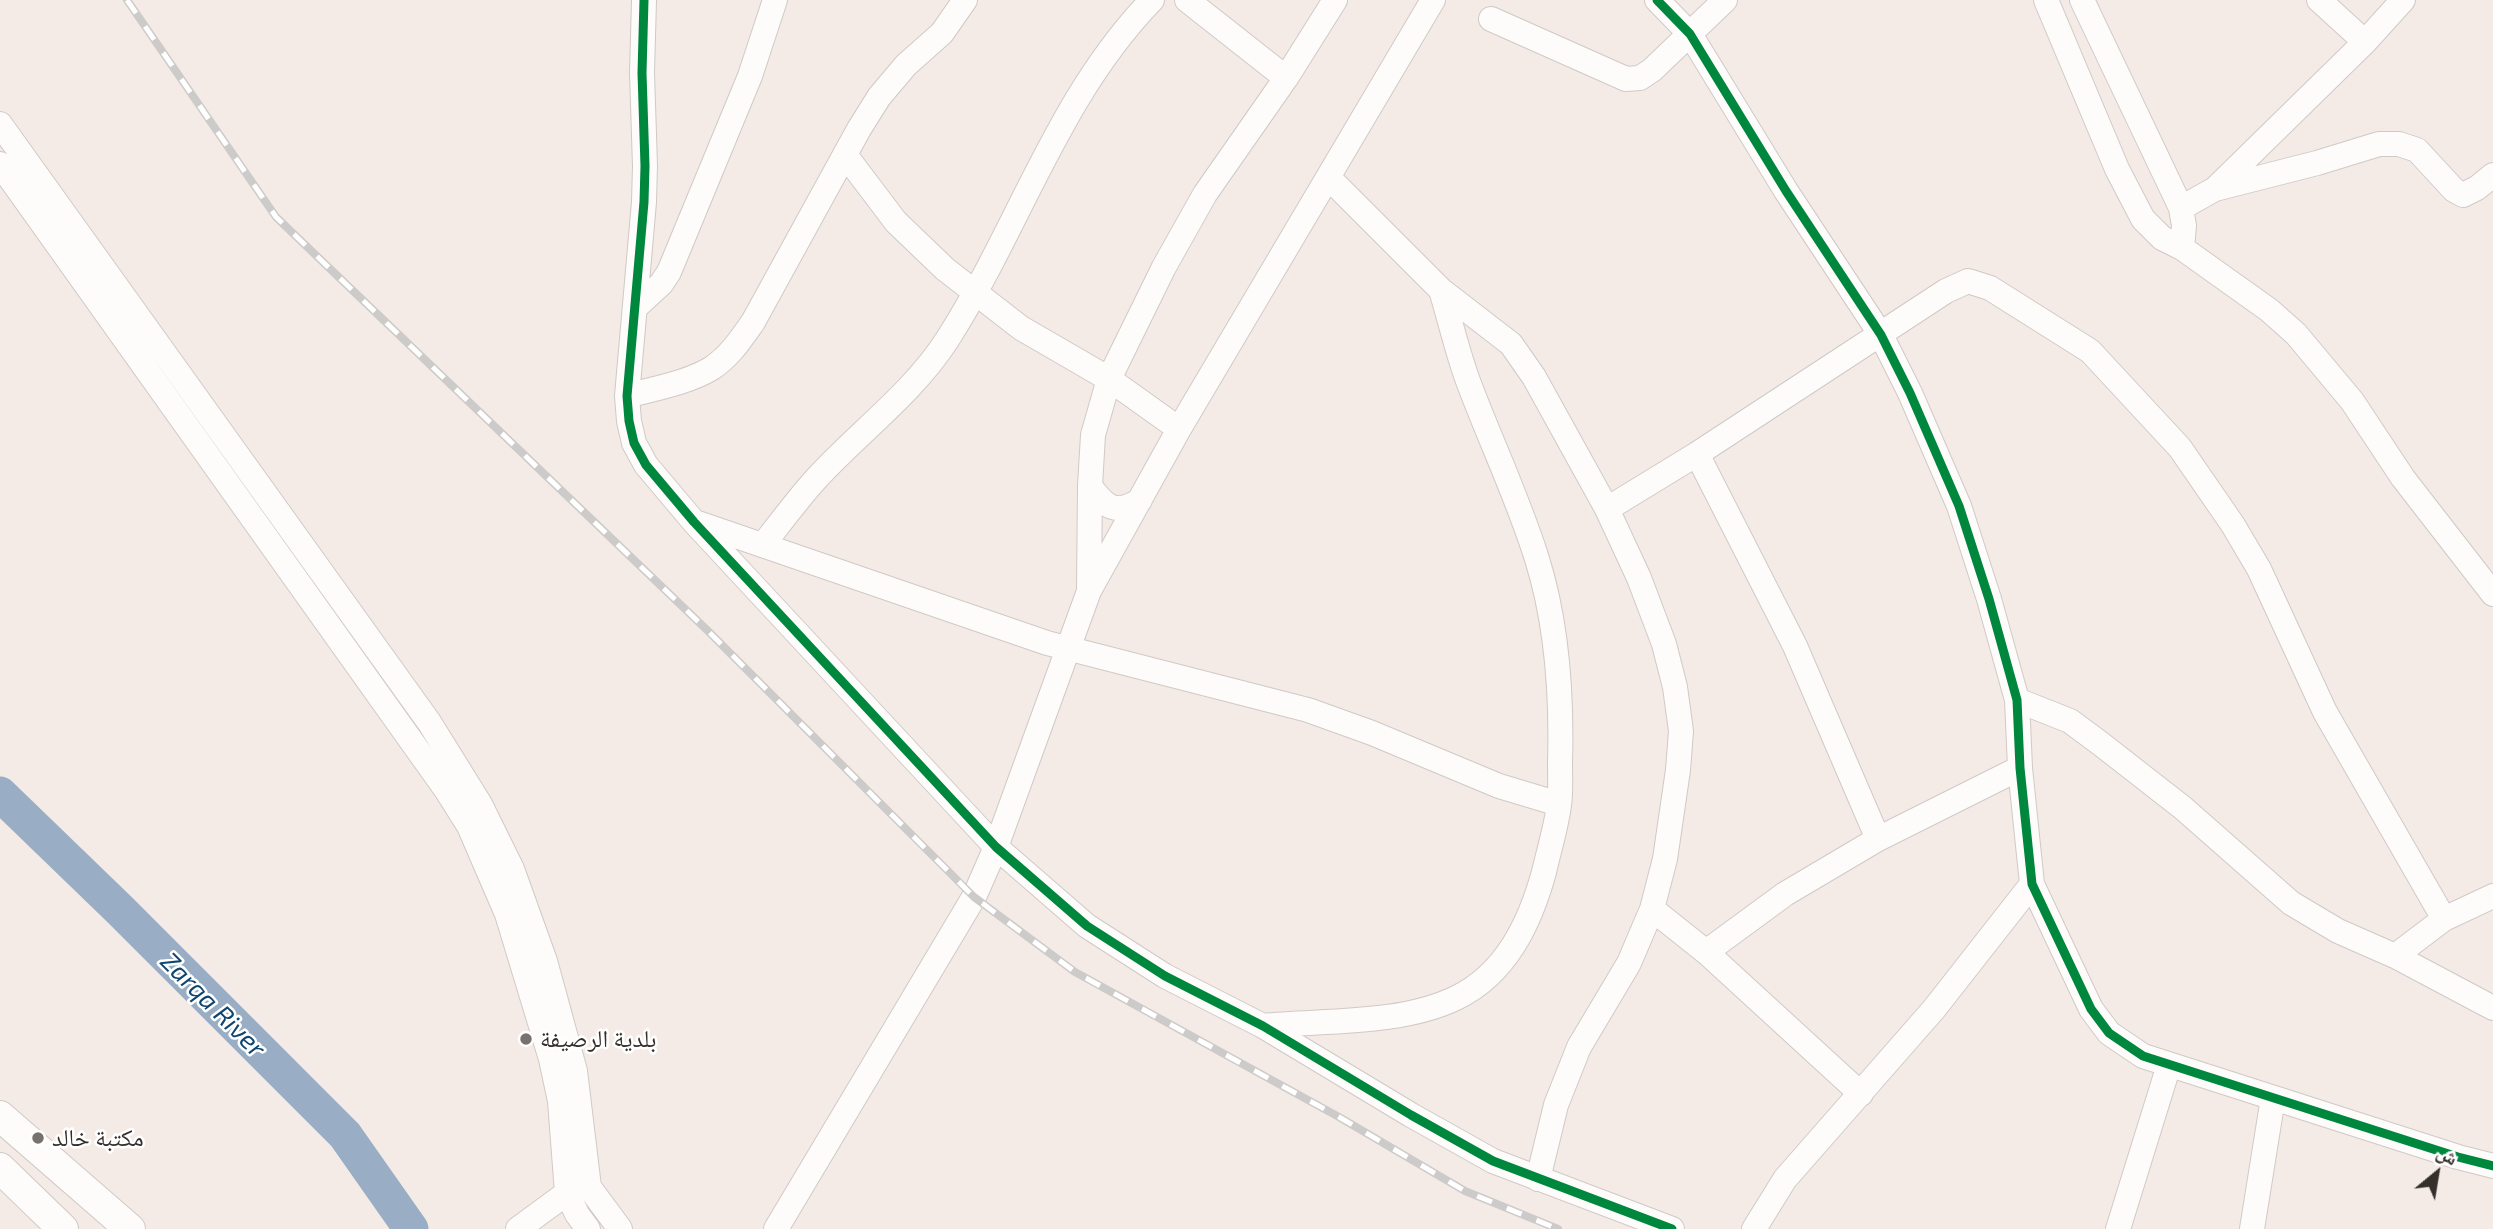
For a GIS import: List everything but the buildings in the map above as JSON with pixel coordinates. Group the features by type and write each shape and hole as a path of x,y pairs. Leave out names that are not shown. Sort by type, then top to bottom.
{"main road":[{"path":"0,1116 130,1229"},
{"path":"0,1168 63,1229"}],"street":[{"path":"644,0 642,72 645,166 627,397 629,421 635,443 646,465 694,522 996,847 1087,926 1165,976 1263,1026 1422,1122 1493,1161 1672,1229"},
{"path":"636,307 661,285 669,272 750,76 775,0"},
{"path":"627,397 692,377 711,368 735,348 753,322 879,97 906,65 942,33 965,0"},
{"path":"763,545 816,479 915,382 945,342 975,294 1063,121 1104,56 1152,0"},
{"path":"1187,0 1286,78"},
{"path":"1089,591 1093,435 1110,379 1164,267 1205,194 1286,78 1335,0"},
{"path":"776,1229 964,916 996,847 1089,591 1179,429 1433,0"},
{"path":"1657,0 1690,34 1786,191 1881,335 1910,393 1959,506 1989,599 2017,700 2020,768 2032,884 2091,1009 2109,1033 2143,1055 2493,1166"},
{"path":"1491,19 1626,79 1645,75 1725,0"},
{"path":"2046,0 2117,169 2143,219 2162,238 2182,248 2269,310 2296,334 2352,401 2403,478 2489,577"},
{"path":"2082,0 2181,208 2184,226 2182,248"},
{"path":"2319,0 2365,42"},
{"path":"2215,189 2365,42 2403,0"},
{"path":"0,124 9,163 468,826 507,914 553,1070 578,1190 620,1229"},
{"path":"2181,208 2215,189 2379,144 2399,144 2417,150 2454,190 2463,195 2493,175"},
{"path":"846,156 896,222 975,294 1021,328 1110,379 1179,429"},
{"path":"9,163 429,722 493,827 512,869 545,961 575,1071 577,1214 588,1229"},
{"path":"1329,178 1441,290 1511,344 1534,377 1607,509 1639,578 1664,644 1675,687 1681,732 1673,813 1652,909 1629,963 1574,1058 1556,1105 1538,1180"},
{"path":"1607,509 1697,454 1946,291 1968,281 1990,288 2090,351 2180,448 2233,525 2259,569 2325,712 2444,919"},
{"path":"1263,1026 1349,1020 1404,1012 1438,1004 1469,990 1508,955 1525,926 1541,883 1559,804 1561,731 1555,647 1543,585 1528,534 1467,378 1441,290"},
{"path":"1697,454 1795,646 1878,839"},
{"path":"1090,486 1099,499 1114,509 1129,508 1140,500"},
{"path":"694,522 1070,649 1308,710 1373,733 1499,786 1559,804"},
{"path":"2017,700 2070,721 2183,808 2291,903 2338,931 2395,956 2493,1008"},
{"path":"408,737 429,722"},
{"path":"1706,952 1785,894 1878,839 2020,768"},
{"path":"1754,1229 1785,1179 1934,1009 2032,884"},
{"path":"2395,956 2444,919 2493,896"},
{"path":"1652,909 1706,952 1861,1094"},
{"path":"2118,1229 2169,1065"},
{"path":"2252,1229 2273,1098"},
{"path":"518,1229 578,1190"}],"waterway":[{"name":"Zarqa River","path":"0,794 345,1135 411,1229"}],"railway":[{"path":"127,0 276,217 707,630 974,897 1075,972 1339,1117 1465,1191 1558,1229"}],"cycle path":[{"path":"644,0 644,202 627,396 634,443 646,465 694,522 996,847 1087,926 1165,976 1263,1026 1493,1161 1672,1229"},
{"path":"1657,0 1690,34 1786,191 1881,335 1910,393 1959,506 1989,599 2017,700 2020,768 2032,884 2091,1009 2109,1033 2143,1056 2493,1166"}],"place":[{"name":"بلدية الرصيفة","path":"526,1039"},
{"name":"مكتبة خالد","path":"38,1138"}]}
